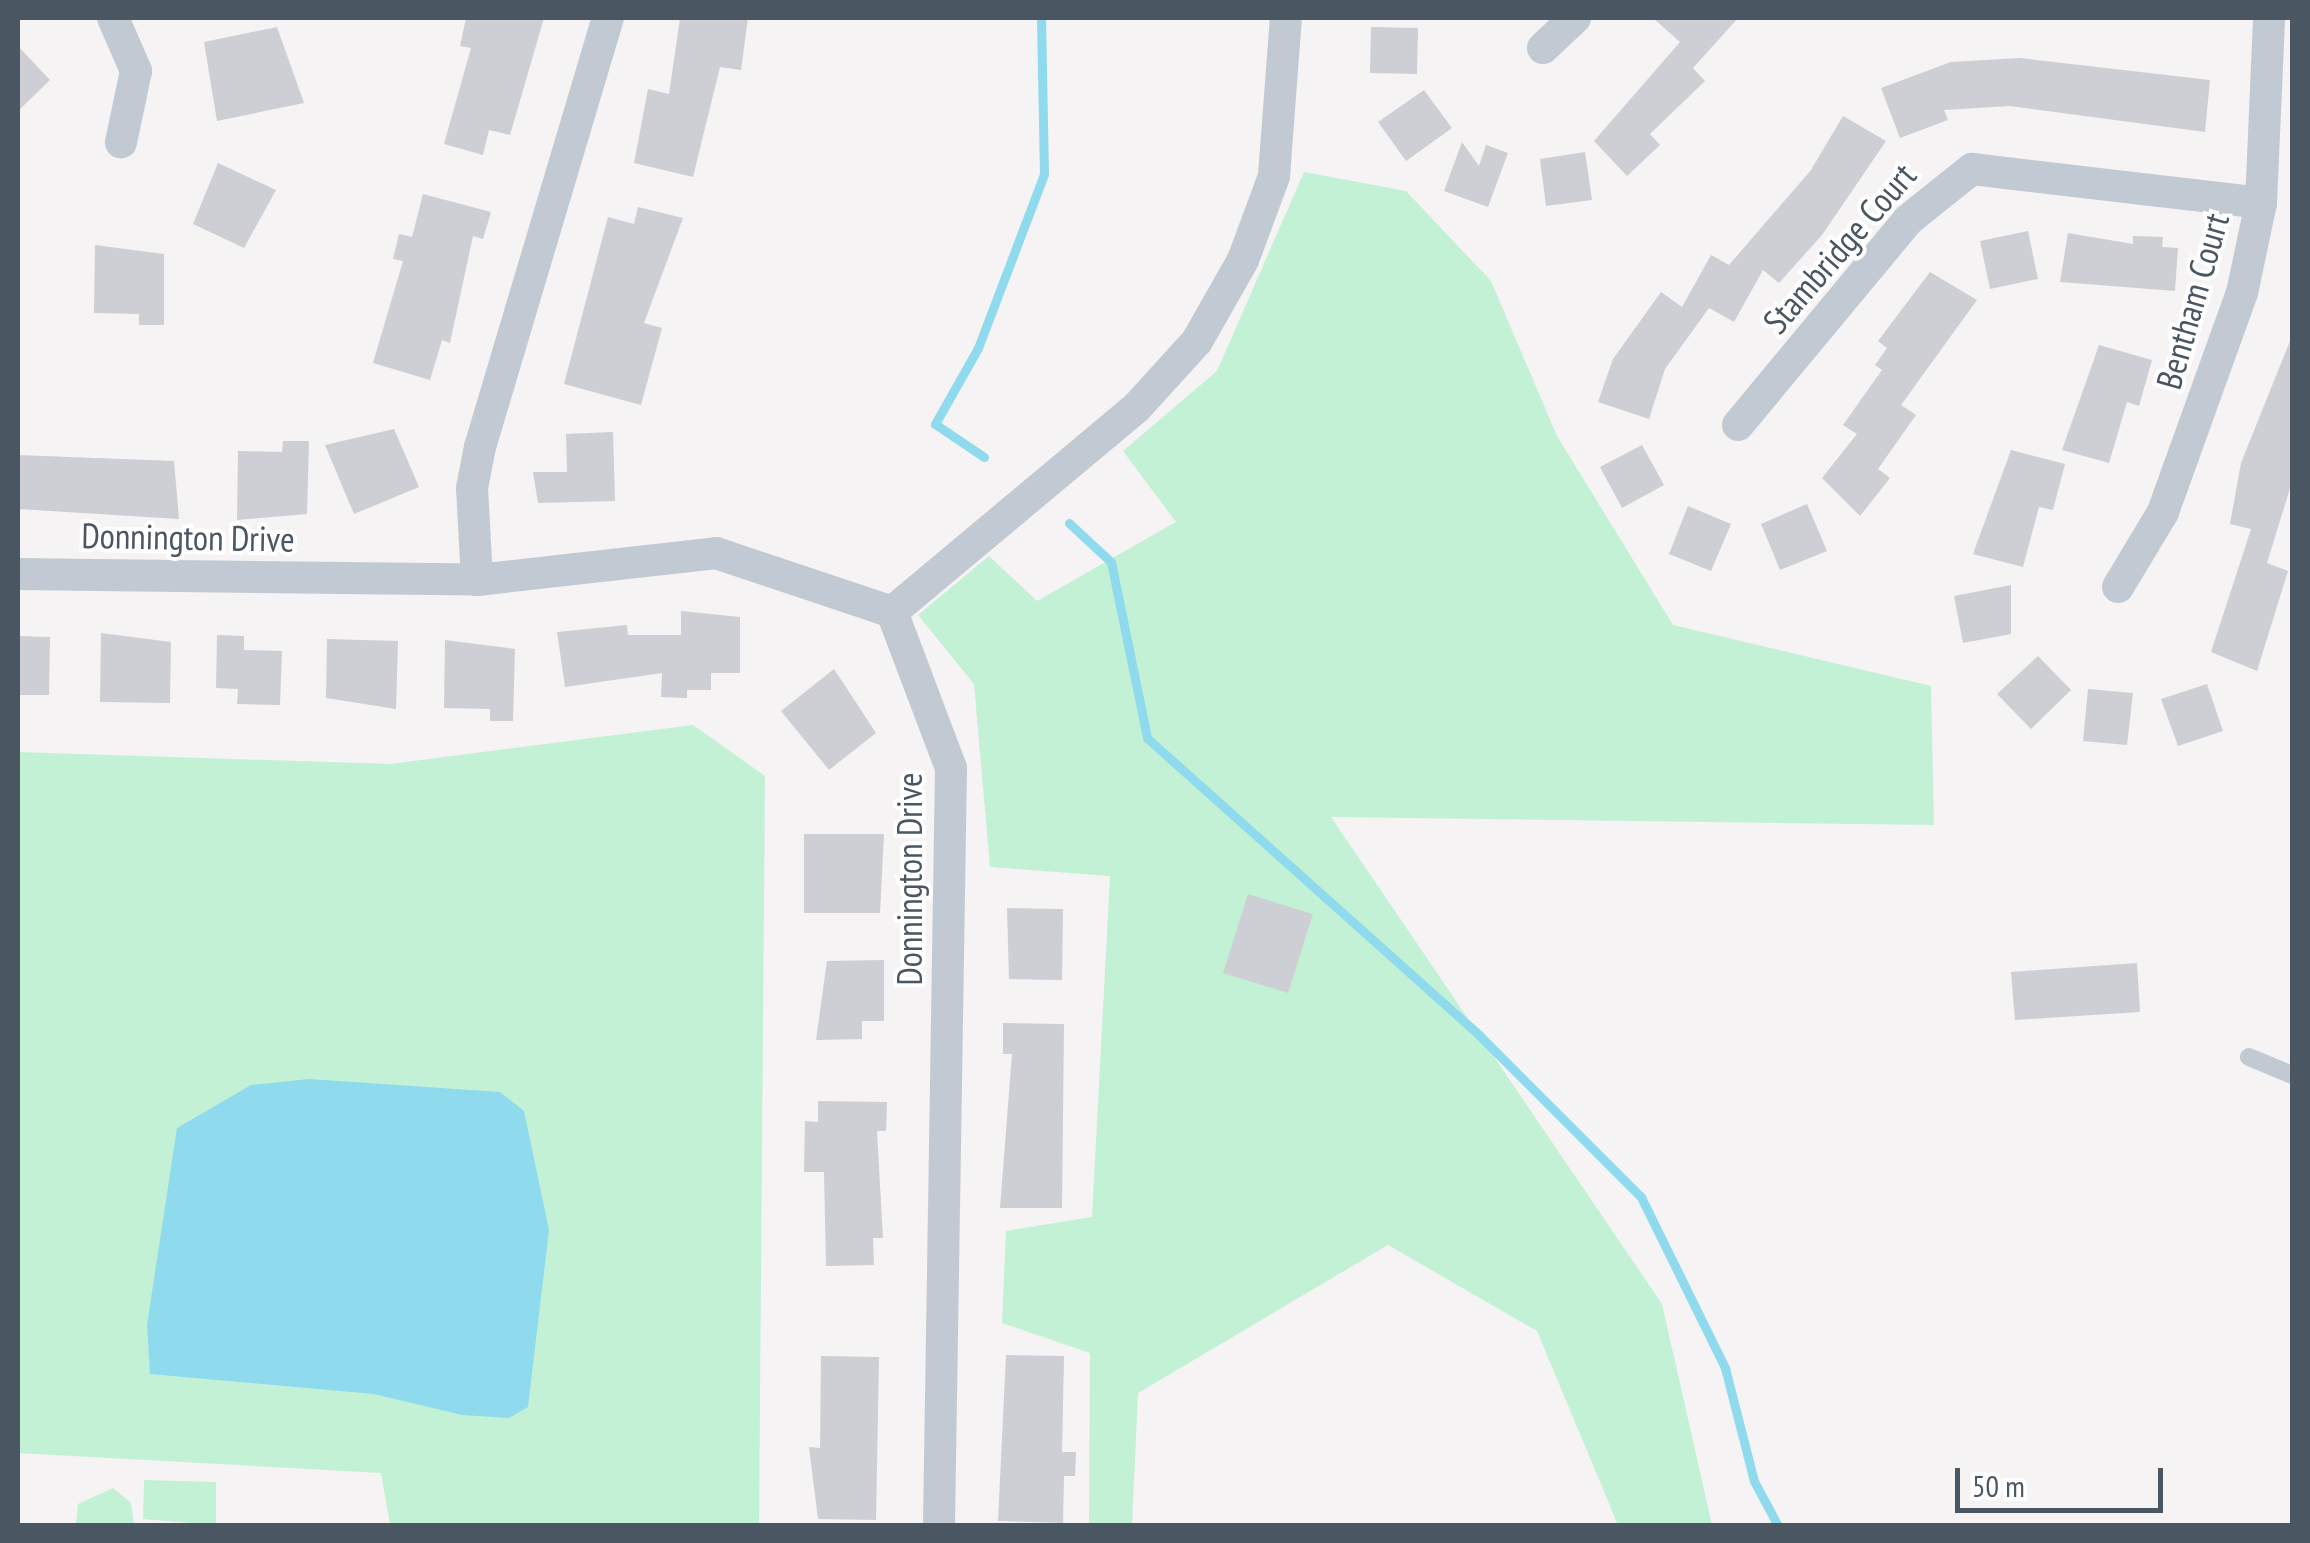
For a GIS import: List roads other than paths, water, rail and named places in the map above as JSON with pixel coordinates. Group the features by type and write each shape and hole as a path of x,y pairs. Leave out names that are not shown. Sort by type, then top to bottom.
{"street":[{"path":"113,18 136,70 122,142"},
{"path":"477,580 472,488 480,446 608,18"},
{"path":"892,612 1136,407 1197,341 1243,260 1274,176 1286,18"},
{"path":"1543,48 1575,18"},
{"name":"Bentham Court","path":"2118,587 2163,512 2223,365 2260,203 2269,18"},
{"name":"Stambridge Court","path":"1738,425 1908,220 1972,168 2260,203"},
{"name":"Donnington Drive","path":"18,574 477,580 716,553 892,612 951,768 939,1526"}],"lane":[{"path":"2248,1057 2292,1076"}],"water":[{"path":"309,1079 500,1092 524,1111 549,1230 528,1407 509,1418 462,1415 374,1394 150,1374 147,1325 177,1128 251,1085"}],"waterway":[{"path":"984,457 935,424 978,348 1044,174 1041,18"},
{"path":"1069,523 1111,562 1147,738 1480,1036 1641,1197 1725,1368 1754,1481 1778,1526"}]}
